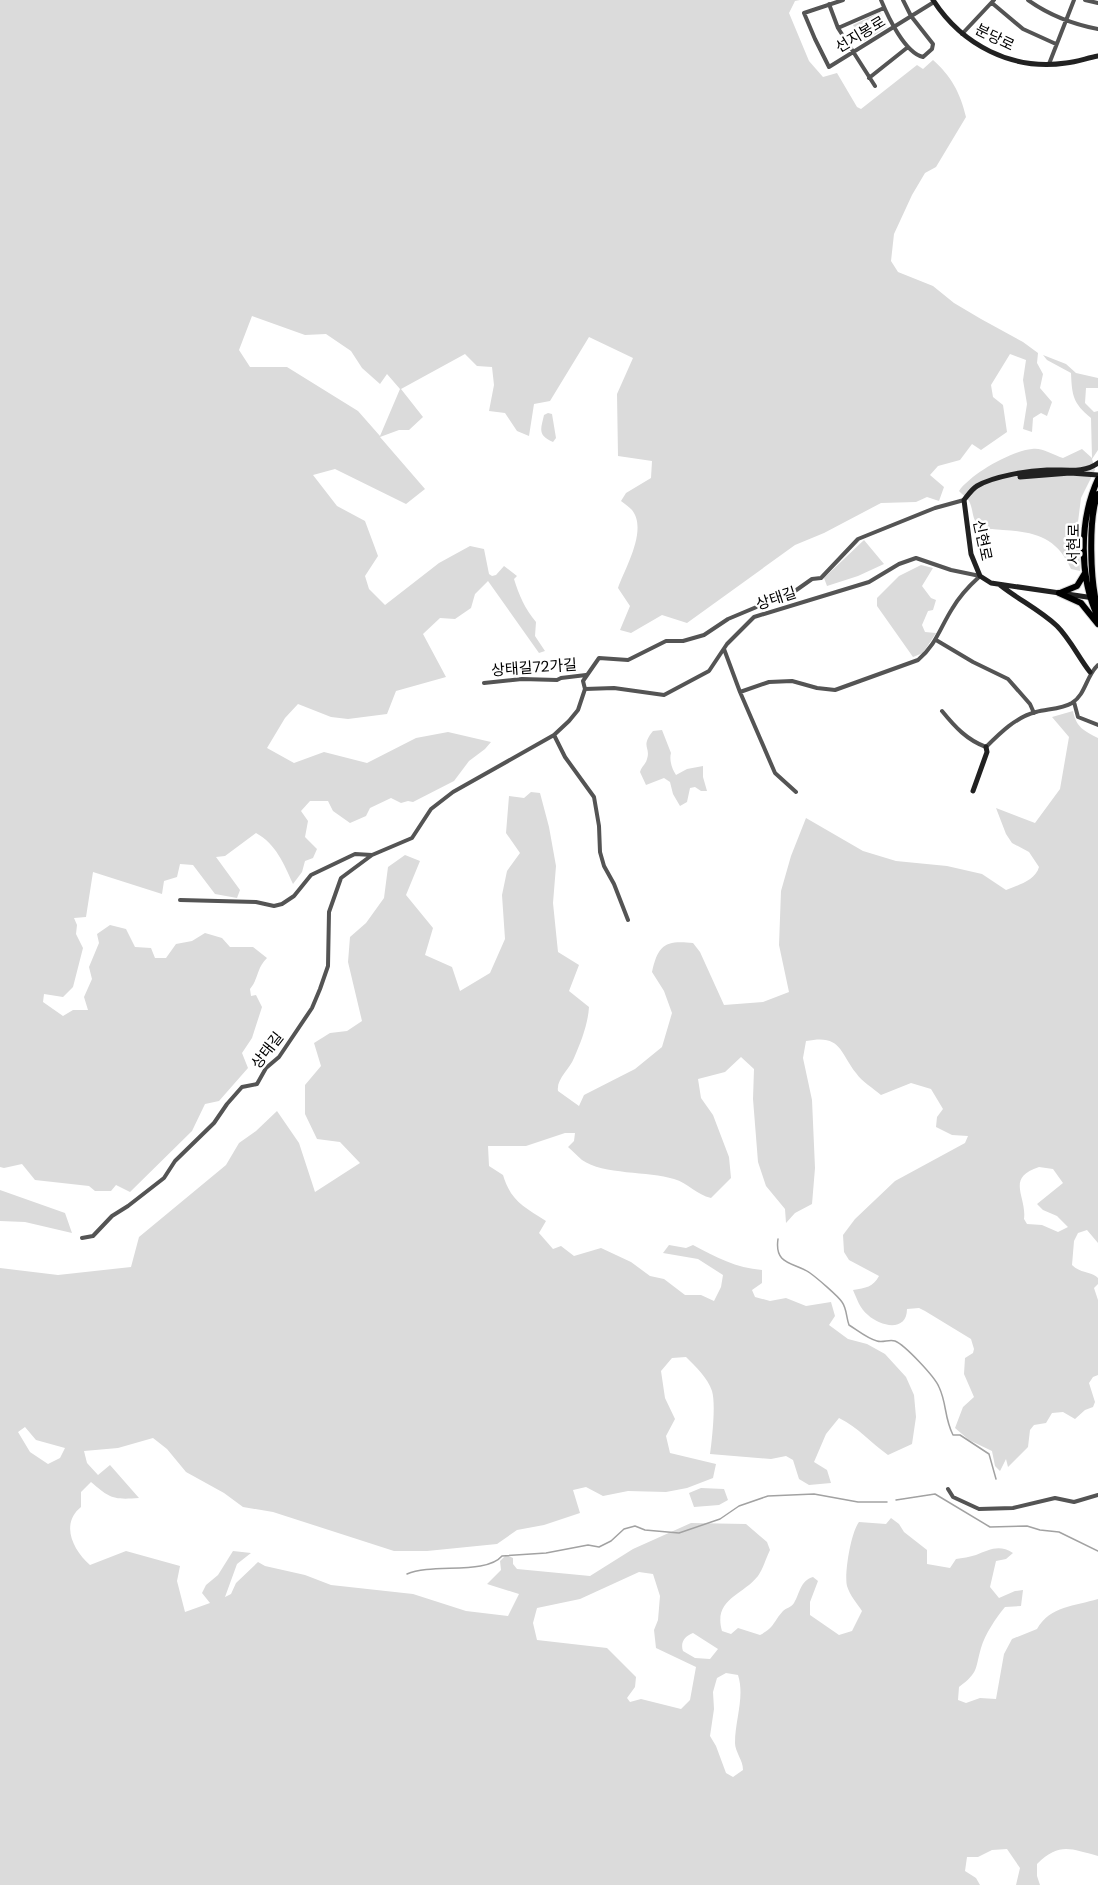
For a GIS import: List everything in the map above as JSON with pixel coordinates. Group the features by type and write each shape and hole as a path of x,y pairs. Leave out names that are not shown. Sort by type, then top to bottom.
{"main road":[{"name":"분당로","path":"934,1 962,34 1009,60 1034,64 1065,64 1098,56"},
{"path":"964,500 977,486 998,479 1047,470 1090,468 1098,463"},
{"path":"998,479 1049,474 1098,477"},
{"name":"서현로","path":"1098,477 1085,518 1088,574 1098,617"},
{"name":"서현로","path":"1088,574 1093,512 1098,494"},
{"name":"신현로","path":"964,500 970,554 980,576 991,583 1094,598"},
{"path":"1059,593 1077,586 1088,574 1098,589"},
{"path":"999,584 1014,596 1026,601 1059,628 1090,672"},
{"path":"1026,601 1027,588"},
{"path":"1059,593 1081,603 1098,624"},
{"path":"973,791 987,752 986,747"}],"street":[{"path":"843,0 829,4 838,28 875,86"},
{"path":"881,0 894,27 908,47 916,56 923,57 932,49 933,44 911,16 903,0"},
{"path":"1028,0 1049,14 1098,29"},
{"path":"1049,63 1074,0"},
{"path":"1085,0 1098,3"},
{"name":"선지봉로","path":"829,4 804,13 829,66 934,1"},
{"path":"985,1 992,3 1023,29 1056,44"},
{"path":"962,34 992,3"},
{"path":"838,28 884,8"},
{"path":"869,78 908,47"},
{"path":"585,689 583,681 599,658 628,660 666,641 683,641 704,635 728,619 795,591 812,579 821,578 858,539 935,508 964,500"},
{"name":"상태길","path":"82,1238 93,1236 112,1216 164,1178 175,1161 214,1124 242,1087 257,1084 266,1068 279,1058 312,1008 328,966 329,912 341,878 372,855 412,838 431,809 453,792 554,735 578,710 585,689 614,688 664,695 709,670 724,648 754,617 869,582 899,564 916,558 951,570 980,576"},
{"path":"740,692 769,682 792,681 835,690 918,660 930,651 960,597 980,576"},
{"path":"745,613 749,622"},
{"path":"936,640 1008,679 1030,704 1034,713"},
{"path":"724,648 740,692 776,772 796,792"},
{"path":"942,711 955,727 986,747 1007,727 1034,713 1074,702 1085,687 1090,672 1098,665"},
{"name":"상태길72가길","path":"484,683 522,679 557,680 586,675"},
{"path":"1074,702 1078,717 1098,725"},
{"path":"554,735 565,757 594,797 599,826 600,852 628,920"},
{"name":"상태길","path":"180,900 256,902 274,906 294,896 311,874 355,854 372,855"},
{"path":"948,1489 953,1497 979,1509 1013,1508 1055,1498 1074,1502 1098,1495"}],"shaded area":[{"path":"0,0 800,0 795,1 789,13 809,61 823,77 837,73 857,107 861,109 917,65 923,69 933,60 954,85 966,117 936,167 925,173 912,195 894,234 891,261 898,272 933,286 954,303 1038,353 1037,363 1043,374 1040,388 1052,402 1047,416 1041,413 1033,418 1032,432 1023,429 1027,404 1023,380 1026,360 1010,354 991,385 993,397 1003,405 1007,432 981,450 972,444 960,460 938,466 930,475 944,487 939,501 927,497 916,502 881,503 824,533 795,545 687,623 662,615 631,633 620,630 630,606 618,588 634,549 638,528 632,510 621,501 626,493 651,478 652,461 618,456 617,394 633,358 589,337 550,401 534,404 529,436 517,431 505,413 489,411 494,385 492,367 477,366 465,354 401,389 423,417 409,430 399,430 380,437 425,489 406,504 335,469 313,475 337,506 365,521 378,556 365,576 369,589 385,605 439,563 470,546 484,549 489,574 496,575 504,566 517,576 514,579 518,591 536,622 535,636 545,651 539,653 488,581 475,594 471,608 455,619 440,618 423,634 446,677 396,691 387,714 348,719 331,717 298,704 285,718 267,748 294,763 324,752 367,763 416,738 448,732 491,742 469,761 454,781 413,802 401,803 391,798 370,808 366,816 350,823 333,811 328,801 310,801 301,811 308,821 305,837 317,849 313,858 305,861 302,872 293,884 274,849 256,833 225,856 216,857 240,890 237,898 215,894 193,865 180,864 177,877 164,881 162,894 93,872 86,917 74,918 77,925 76,934 83,948 73,987 63,997 44,994 43,1002 63,1016 73,1010 88,1010 84,997 92,979 89,967 99,943 97,934 110,925 126,929 135,947 151,948 155,958 166,958 176,944 192,941 205,933 222,938 230,947 253,947 267,958 250,989 251,996 256,995 262,1007 252,1038 242,1053 248,1068 219,1101 205,1104 192,1131 130,1192 116,1185 111,1191 95,1191 89,1186 35,1180 22,1164 0,1167","holes":["252,316 305,335 326,334 351,351 362,368 380,384 387,374 400,389 380,436 358,411 287,367 250,367 239,350"]},
{"path":"880,12 887,27 863,42 853,25"},
{"path":"1043,355 1066,364 1076,373 1098,378 1098,388 1086,388 1085,403 1094,412 1098,411 1098,450 1092,459 1095,470 1081,498 1078,522 1080,571 1071,569 1059,550 1044,539 1026,533 980,526 975,521 971,504 959,491 982,471 1023,451 1039,449 1063,458 1082,449 1092,458 1091,418 1080,408 1075,398 1071,373 1047,360"},
{"path":"552,414 556,438 553,442 544,437 541,431 544,415"},
{"path":"864,540 884,564 858,576 827,586 824,578"},
{"path":"921,565 933,568 922,586 931,598 936,600 933,610 928,611 922,625 925,632 936,633 923,653 913,657 877,606 877,598 899,576"},
{"path":"1073,711 1081,728 1098,738 1098,1243 1087,1230 1078,1233 1074,1241 1072,1265 1098,1278 1098,1284 1094,1288 1098,1300 1098,1375 1093,1377 1089,1383 1095,1402 1093,1407 1085,1410 1075,1419 1063,1412 1052,1413 1046,1423 1034,1425 1030,1430 1028,1447 1008,1467 1006,1459 1000,1471 995,1466 992,1451 969,1440 955,1428 963,1407 974,1397 964,1374 965,1358 973,1353 974,1349 971,1339 919,1308 907,1309 903,1321 892,1325 873,1319 865,1313 853,1290 869,1286 879,1276 849,1260 844,1252 843,1235 855,1219 895,1181 965,1143 968,1136 952,1135 936,1127 937,1117 943,1109 931,1089 911,1083 881,1095 858,1076 838,1046 833,1042 818,1039 806,1041 803,1058 812,1100 815,1168 812,1204 795,1213 786,1223 785,1209 766,1186 758,1162 753,1099 754,1069 741,1057 725,1072 698,1079 701,1098 713,1115 729,1157 731,1178 711,1198 674,1179 591,1165 568,1147 574,1141 575,1133 565,1133 526,1146 488,1146 489,1166 503,1175 510,1191 519,1202 546,1221 539,1233 553,1249 561,1246 574,1256 601,1248 631,1262 650,1276 664,1279 685,1295 701,1295 714,1301 721,1287 723,1275 698,1259 663,1253 669,1245 686,1248 693,1245 718,1258 762,1270 762,1283 752,1290 755,1297 770,1301 786,1298 806,1306 831,1302 835,1316 829,1325 848,1339 867,1344 885,1354 906,1377 914,1395 916,1417 912,1444 888,1455 839,1418 826,1434 814,1462 827,1470 831,1483 809,1485 799,1479 793,1460 786,1456 771,1459 710,1454 714,1413 712,1391 708,1381 686,1357 672,1358 661,1371 665,1398 675,1419 666,1436 670,1453 716,1464 713,1478 687,1488 666,1492 628,1491 603,1496 586,1487 573,1490 580,1513 544,1525 517,1530 497,1544 427,1551 394,1551 273,1512 243,1507 224,1493 186,1472 167,1449 153,1438 118,1448 84,1451 87,1463 98,1475 110,1465 139,1498 112,1497 91,1482 81,1492 81,1507 71,1521 70,1529 74,1545 90,1565 126,1551 180,1566 177,1581 185,1612 210,1603 202,1593 206,1585 218,1575 233,1551 251,1553 237,1564 225,1597 231,1594 236,1583 258,1562 331,1585 413,1594 466,1611 508,1616 519,1594 487,1584 501,1570 500,1561 506,1555 513,1558 513,1564 517,1569 590,1576 633,1549 691,1523 746,1524 767,1542 770,1550 758,1576 725,1605 720,1620 722,1631 731,1634 738,1628 760,1635 793,1604 805,1581 813,1577 818,1581 810,1602 810,1615 839,1635 852,1631 862,1611 848,1590 846,1572 851,1543 859,1522 886,1524 891,1518 904,1532 927,1550 927,1564 950,1568 956,1559 994,1549 1008,1550 1013,1553 1006,1559 996,1561 990,1587 999,1598 1023,1590 1021,1606 1005,1607 995,1621 983,1643 975,1670 970,1678 959,1687 958,1700 966,1703 980,1698 996,1699 1004,1654 1012,1639 1037,1629 1042,1621 1056,1611 1098,1599 1098,1856 1066,1849 1052,1852 1037,1864 1040,1885 1016,1885 1020,1868 1007,1849 992,1850 978,1857 967,1857 965,1871 976,1878 980,1885 0,1885 0,1268 58,1275 131,1267 139,1237 226,1165 239,1143 277,1111 299,1143 315,1192 360,1163 340,1142 317,1139 305,1114 305,1085 321,1066 314,1043 330,1033 347,1031 362,1021 348,962 350,937 366,923 384,898 388,867 405,855 420,861 406,895 433,928 425,955 452,967 460,991 490,973 505,939 502,895 507,871 520,853 506,833 509,796 524,798 531,792 540,793 549,827 556,866 553,903 558,952 579,965 569,991 589,1007 586,1026 579,1046 558,1087 558,1091 579,1106 584,1095 635,1069 662,1047 672,1013 664,991 652,972 657,956 664,946 676,942 693,943 700,952 724,1005 763,1002 789,992 779,945 781,891 791,856 806,818 863,851 896,861 947,866 982,874 1006,890 1034,876 1039,867 1029,852 1012,843 996,808 1035,823 1060,789 1069,737 1052,717","holes":["1039,1167 1053,1169 1063,1183 1037,1204 1043,1210 1057,1216 1068,1227 1058,1232 1042,1225 1027,1224 1024,1219 1020,1182 1029,1171","25,1427 36,1440 65,1448 60,1458 48,1464 30,1452 18,1432","639,1572 653,1574 660,1596 658,1620 654,1630 656,1648 696,1667 690,1700 681,1709 641,1699 630,1702 627,1698 635,1687 636,1677 607,1648 537,1640 533,1623 537,1608 580,1599","693,1633 718,1649 710,1659 695,1658 682,1648 688,1636","726,1673 738,1675 740,1700 735,1743 743,1770 733,1777 726,1773 710,1736 714,1709 713,1692 717,1678"]},
{"path":"662,730 676,775 687,769 703,766 707,791 701,791 695,787 690,788 687,802 680,806 673,794 670,782 664,778 646,785 640,772 647,759 646,744 649,736 653,731"},
{"path":"0,1190 65,1213 72,1233 25,1222 0,1221"},
{"path":"701,1488 724,1489 728,1500 719,1505 694,1507 689,1493"}],"waterway":[{"path":"778,1239 779,1254 782,1259 810,1273 840,1299 845,1307 849,1325 874,1340 895,1341 906,1348 926,1369 939,1387 953,1435 960,1435 989,1454 996,1479"},
{"path":"407,1574 430,1569 484,1565 502,1556 546,1553 588,1545 599,1547 611,1541 624,1529 635,1526 645,1530 679,1533 720,1519 739,1506 768,1496 814,1494 858,1502 887,1502"},
{"path":"896,1500 935,1494 990,1527 1027,1526 1059,1532 1098,1551"}]}
